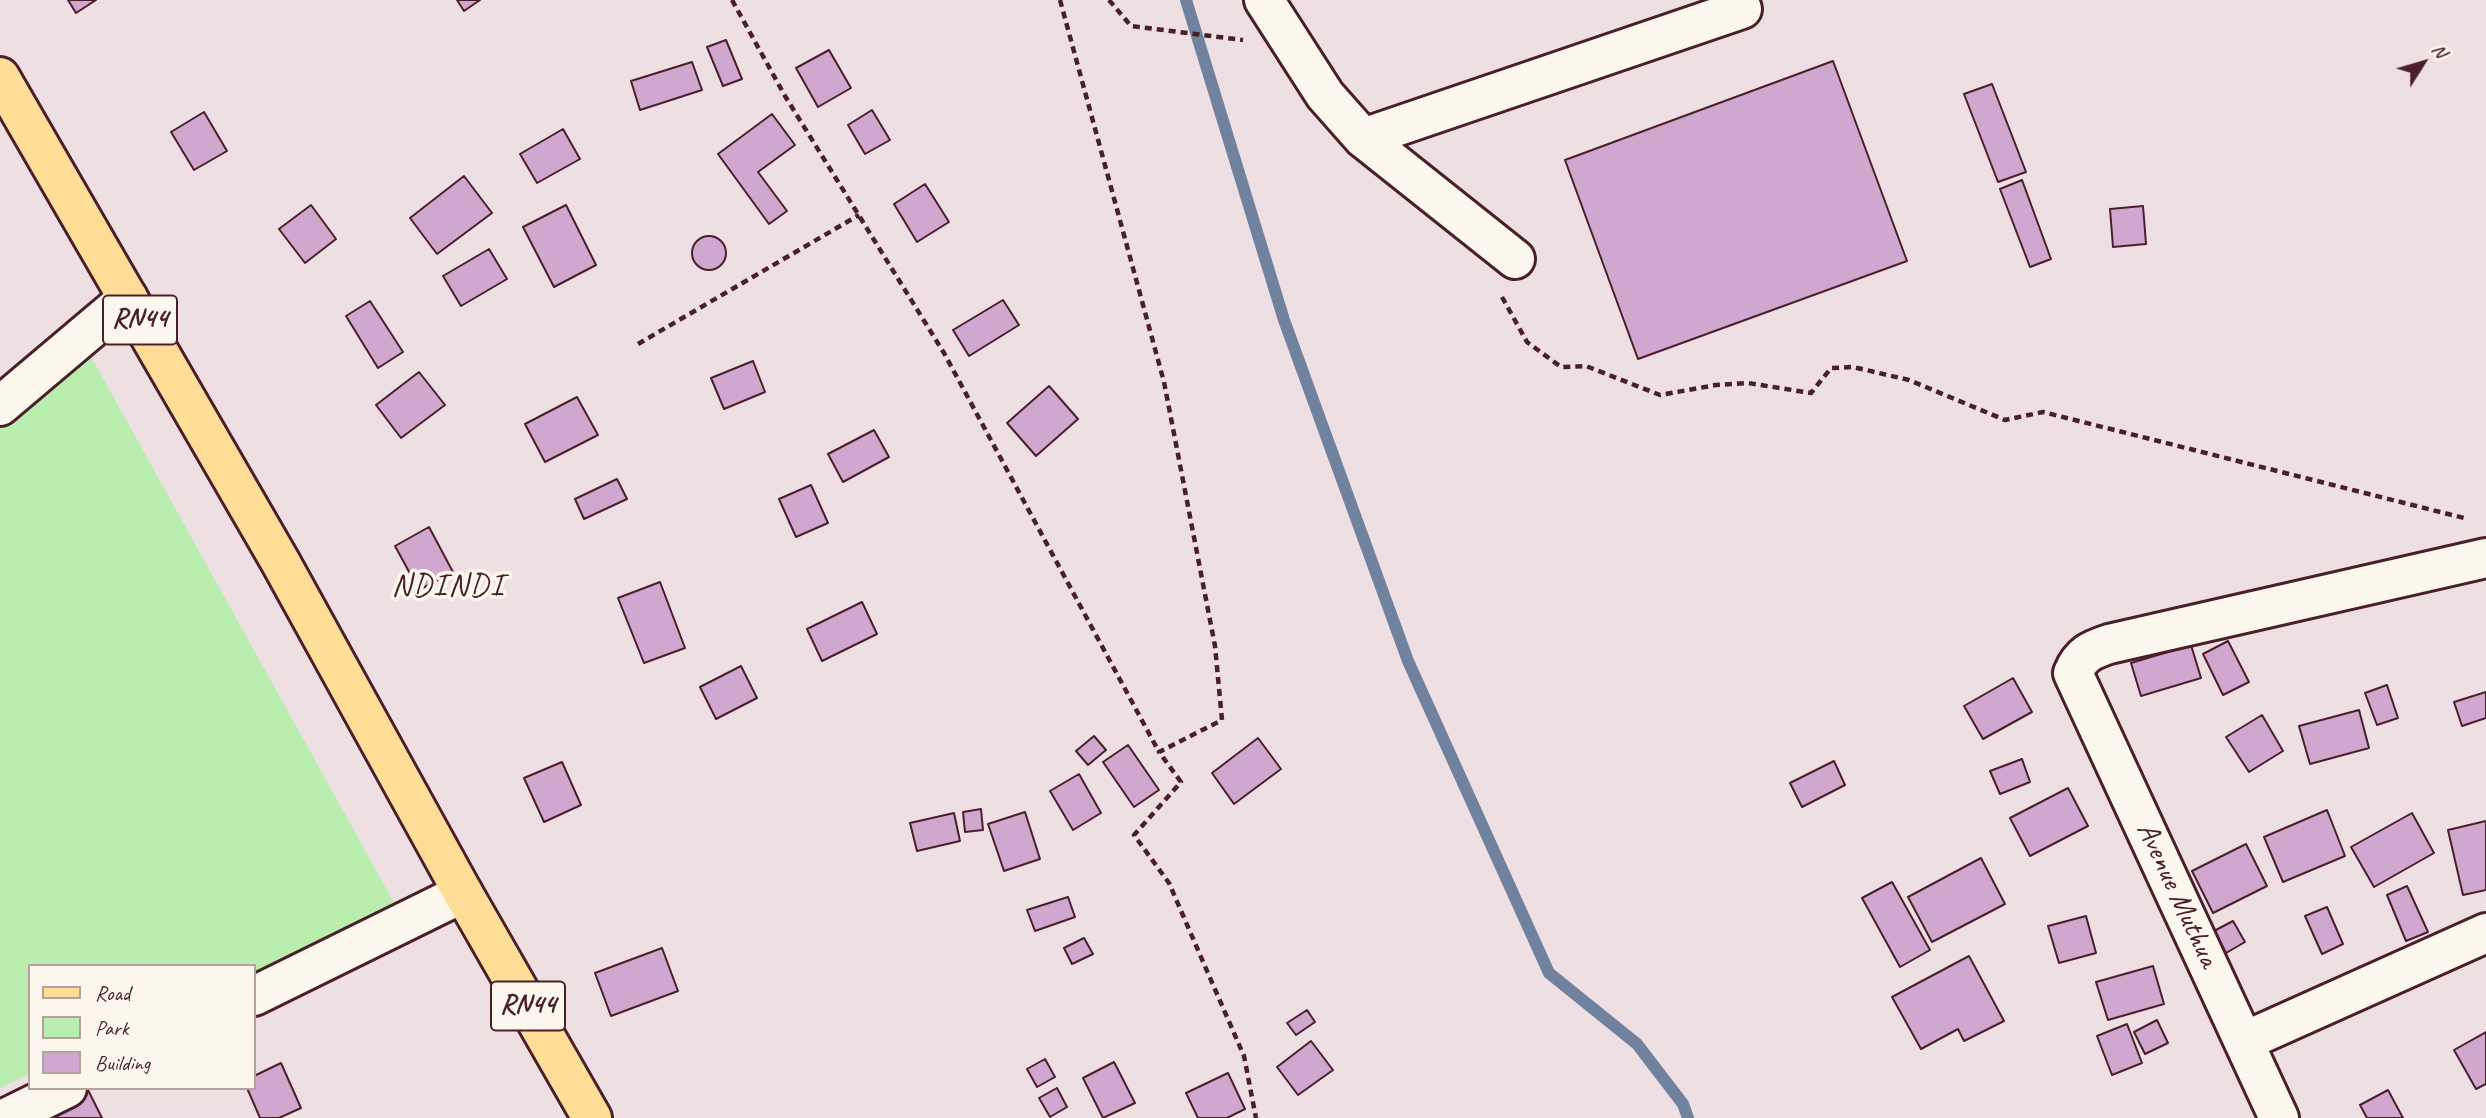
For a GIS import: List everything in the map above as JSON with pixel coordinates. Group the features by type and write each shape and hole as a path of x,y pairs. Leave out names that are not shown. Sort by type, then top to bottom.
{"main road":[{"name":"RN44","path":"0,77 281,563 463,893 592,1118"}],"street":[{"path":"1264,0 1325,95 1363,138 1515,259"},
{"path":"1363,138 1742,9"},
{"path":"0,406 128,298"},
{"name":"Avenue Muthua","path":"2279,1118 2073,673 2079,660 2088,651 2109,644 2486,558"},
{"path":"256,995 463,893"},
{"path":"2245,1041 2486,933"},
{"path":"6,1118 63,1090"}],"path":[{"path":"732,0 785,96 944,353 1159,752 1181,782 1134,835 1169,883 1244,1056 1256,1118"},
{"path":"1060,0 1164,382 1215,646 1222,720 1159,752"},
{"path":"1109,0 1131,26 1229,38"},
{"path":"638,344 859,215"},
{"path":"1515,259 1496,287 1527,342 1561,367 1586,366 1660,395 1716,385 1748,383 1811,393 1831,368 1853,367 1909,380 2005,420 2043,412 2473,520"}],"green space":[{"path":"83,342 397,908 256,972 256,964 28,964 28,1075 0,1088 0,388"}],"building":[{"path":"68,0 96,0 76,13"},
{"path":"457,0 480,0 464,11"},
{"path":"726,40 742,79 723,86 707,47"},
{"path":"829,50 851,88 818,107 796,68"},
{"path":"1833,61 1907,261 1638,359 1565,160"},
{"path":"692,62 702,90 640,110 631,81"},
{"path":"1992,84 2026,172 1998,182 1964,94"},
{"path":"872,110 890,140 865,154 848,125"},
{"path":"204,112 227,151 194,170 171,132"},
{"path":"772,114 795,145 758,172 787,211 769,224 718,154"},
{"path":"563,129 580,159 537,183 520,154"},
{"path":"464,176 492,213 437,254 410,218"},
{"path":"2022,180 2051,259 2030,267 2000,189"},
{"path":"925,184 949,222 917,242 894,204"},
{"path":"311,205 336,239 305,263 279,229"},
{"path":"566,205 596,265 554,287 523,227"},
{"path":"2143,206 2146,244 2113,247 2110,209"},
{"path":"709,236 721,241 726,253 721,265 709,270 697,265 692,253 697,241"},
{"path":"489,249 507,279 461,306 443,276"},
{"path":"1003,300 1019,325 969,356 953,330"},
{"path":"370,301 403,352 378,368 346,316"},
{"path":"753,361 765,392 724,409 711,378"},
{"path":"419,372 445,405 401,438 376,405"},
{"path":"1049,386 1078,419 1036,456 1007,423"},
{"path":"577,397 598,435 545,462 525,424"},
{"path":"874,430 889,457 843,482 828,454"},
{"path":"617,479 627,499 584,519 575,499"},
{"path":"811,485 828,523 796,537 779,499"},
{"path":"429,527 453,572 419,590 395,546"},
{"path":"660,582 685,648 644,663 618,598"},
{"path":"862,602 877,634 822,661 807,629"},
{"path":"2228,641 2249,682 2223,695 2203,654"},
{"path":"2191,645 2201,678 2141,696 2131,663"},
{"path":"741,666 757,698 716,719 700,687"},
{"path":"2013,678 2032,712 1983,739 1964,706"},
{"path":"2387,685 2398,718 2377,725 2365,693"},
{"path":"2486,692 2486,718 2462,726 2454,702"},
{"path":"2359,710 2369,748 2310,764 2299,726"},
{"path":"2262,715 2283,751 2249,772 2226,737"},
{"path":"1094,736 1106,750 1088,765 1076,751"},
{"path":"1258,738 1281,769 1234,804 1212,773"},
{"path":"1128,745 1159,790 1134,807 1103,762"},
{"path":"2022,759 2030,782 2000,794 1990,771"},
{"path":"1834,761 1845,785 1802,807 1790,783"},
{"path":"562,762 581,805 544,822 524,778"},
{"path":"1079,774 1101,813 1073,830 1050,791"},
{"path":"2068,788 2088,826 2030,856 2010,818"},
{"path":"981,809 983,830 965,832 963,812"},
{"path":"2327,810 2345,856 2283,882 2264,837"},
{"path":"1025,812 1040,859 1004,871 988,824"},
{"path":"954,813 960,841 917,851 910,823"},
{"path":"2412,813 2434,853 2374,887 2351,847"},
{"path":"2486,821 2486,890 2463,895 2448,830"},
{"path":"2246,844 2267,886 2213,913 2192,871"},
{"path":"1981,858 2005,904 1932,942 1908,897"},
{"path":"1892,882 1930,950 1900,967 1862,898"},
{"path":"2407,886 2428,932 2406,941 2387,895"},
{"path":"1068,897 1075,917 1035,931 1027,910"},
{"path":"2327,907 2343,944 2322,954 2305,916"},
{"path":"2086,916 2096,953 2059,963 2048,926"},
{"path":"2233,921 2245,942 2226,953 2214,931"},
{"path":"1084,938 1093,954 1072,964 1064,948"},
{"path":"662,948 678,991 611,1016 595,973"},
{"path":"1969,956 2004,1021 1964,1041 1958,1029 1921,1049 1892,997"},
{"path":"2153,966 2164,1004 2108,1020 2096,982"},
{"path":"1307,1010 1315,1022 1296,1035 1287,1023"},
{"path":"2157,1020 2168,1043 2145,1054 2134,1032"},
{"path":"2127,1024 2142,1063 2112,1075 2097,1036"},
{"path":"2486,1032 2486,1084 2476,1089 2454,1050"},
{"path":"1311,1041 1333,1070 1298,1095 1277,1067"},
{"path":"1045,1059 1055,1077 1037,1087 1027,1069"},
{"path":"1114,1062 1135,1103 1103,1118 1083,1078"},
{"path":"281,1063 301,1108 279,1118 260,1118 248,1090 256,1090 256,1075"},
{"path":"1228,1073 1245,1109 1227,1118 1198,1118 1186,1093"},
{"path":"1057,1088 1067,1107 1050,1117 1039,1098"},
{"path":"82,1090 88,1090 102,1118 36,1118"},
{"path":"2388,1090 2403,1118 2367,1118 2360,1105"}],"waterway":[{"path":"1186,0 1284,320 1408,661 1549,973 1637,1044 1683,1104 1688,1118"}],"district":[{"name":"NDINDI","path":"448,587"}]}
